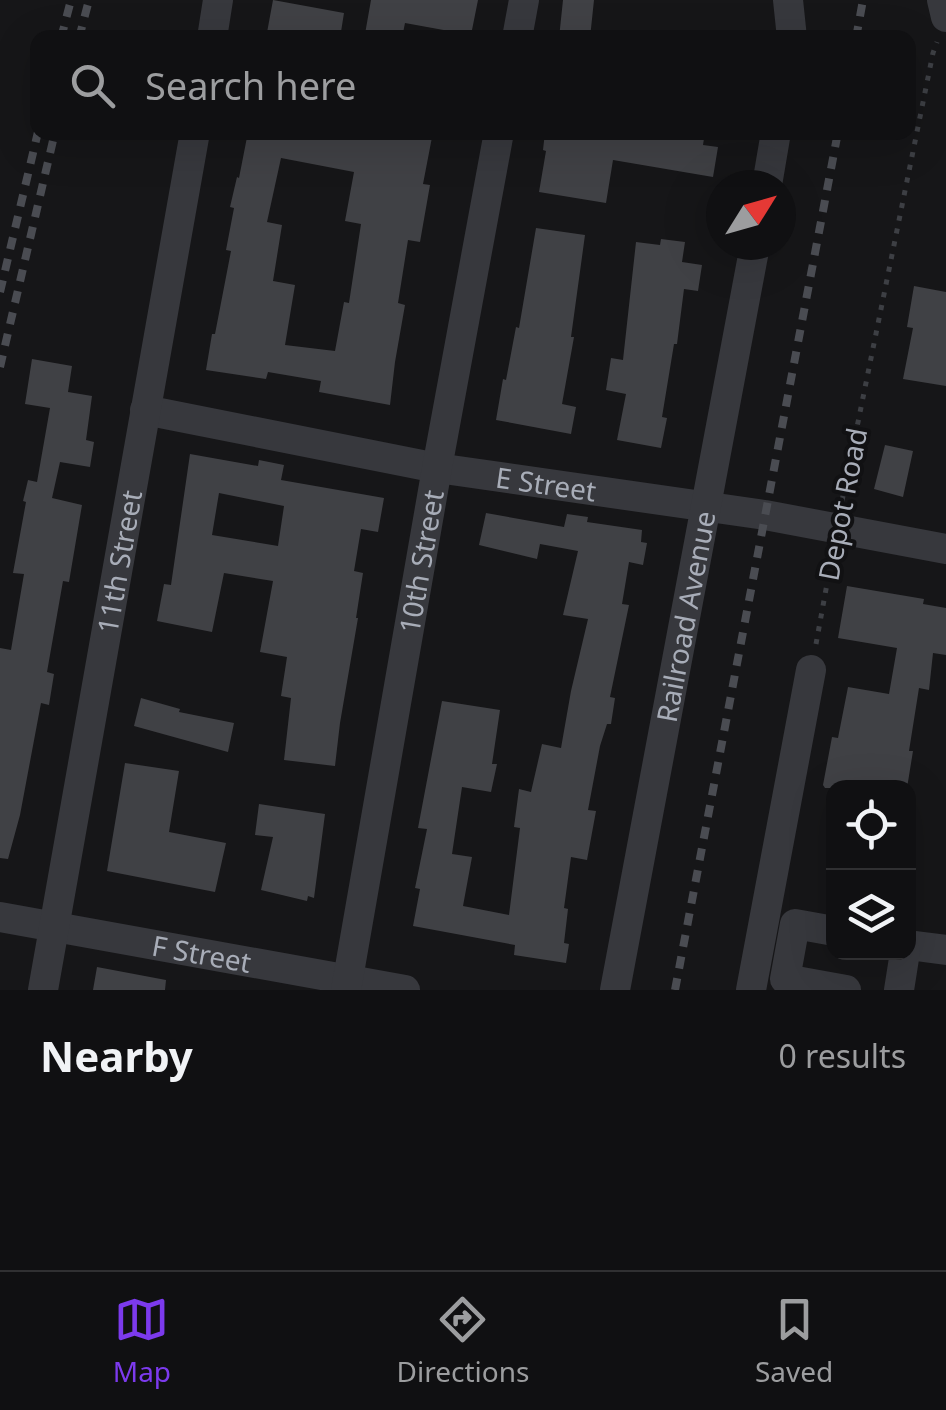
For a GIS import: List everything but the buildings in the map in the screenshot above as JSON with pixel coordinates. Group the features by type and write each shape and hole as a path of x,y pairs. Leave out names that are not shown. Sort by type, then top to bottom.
{"street":[{"path":"213,30 218,0"},
{"path":"518,30 524,0"},
{"path":"788,0 791,30"},
{"path":"942,0 943,26"},
{"name":"11th Street","path":"43,990 193,140"},
{"name":"10th Street","path":"347,985 498,140"},
{"path":"769,170 774,140"},
{"name":"Railroad Avenue","path":"615,990 753,260"},
{"name":"E Street","path":"145,410 437,468 707,506 946,549"},
{"path":"752,990 811,670"},
{"name":"F Street","path":"0,917 347,985 405,990"},
{"path":"826,930 795,924 785,979 846,990"},
{"path":"916,945 946,950"},
{"path":"899,990 904,960"}],"path":[{"name":"Depot Road","path":"916,134 932,54 943,26"},
{"name":"Depot Road","path":"811,670 915,140"}],"railway":[{"path":"63,30 71,0"},
{"path":"81,30 89,0"},
{"path":"857,30 863,0"},
{"path":"0,292 36,140"},
{"path":"0,367 53,140"},
{"path":"675,990 836,140"}]}
